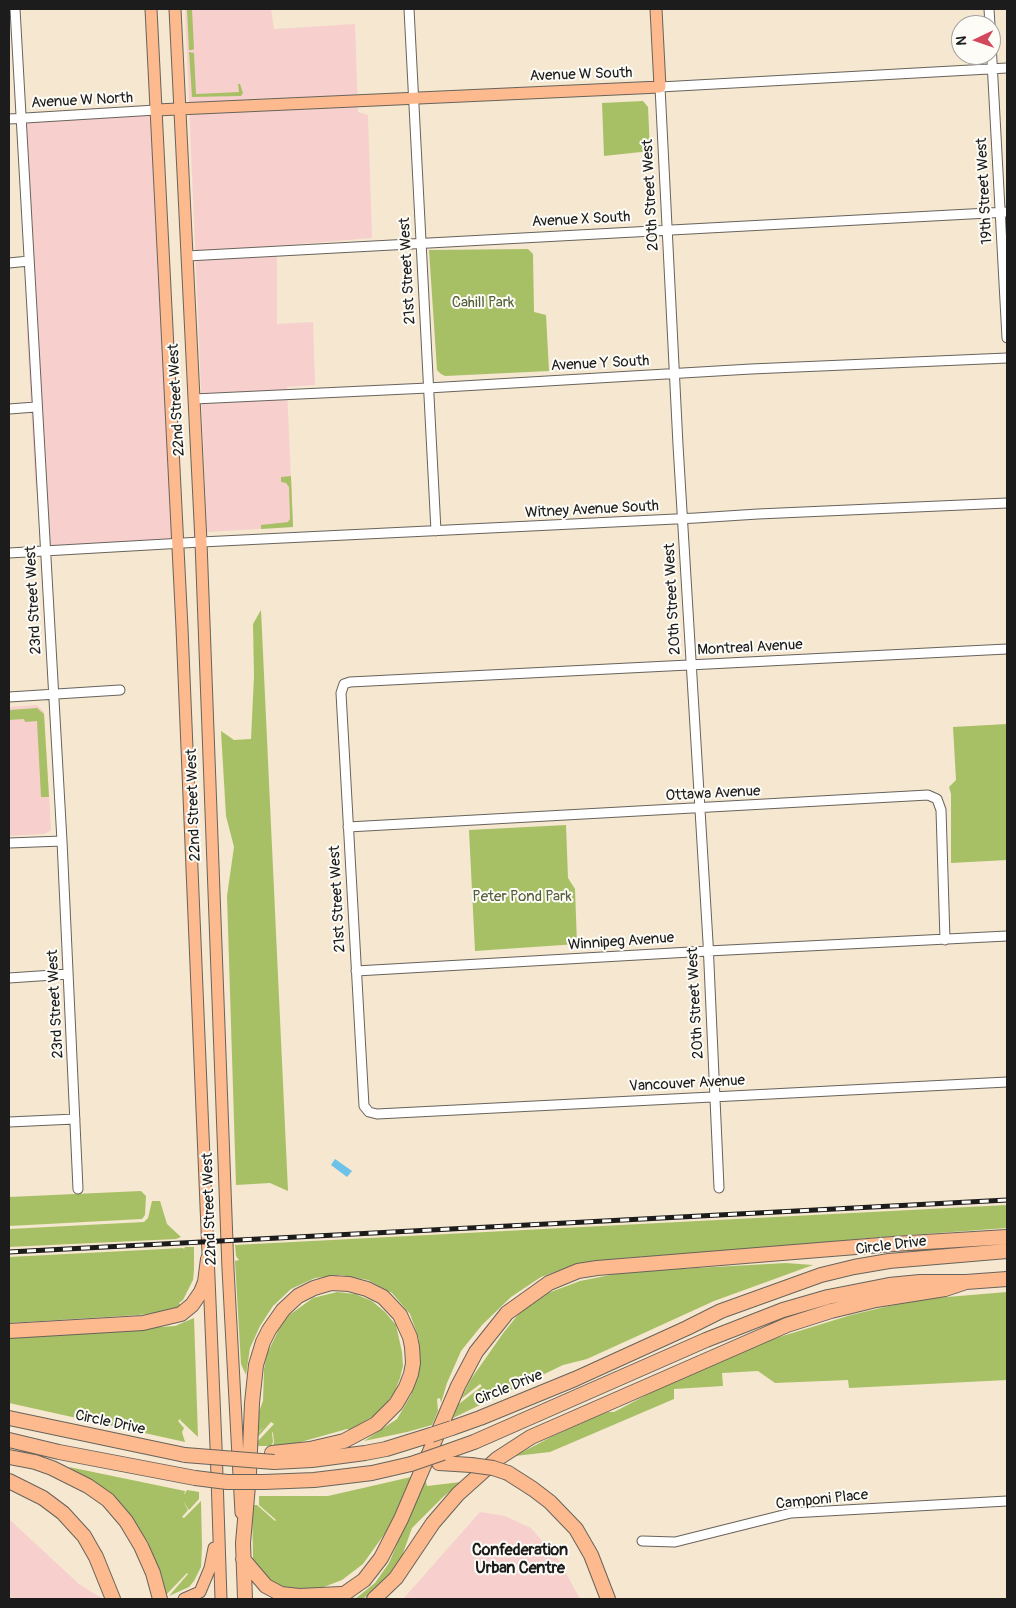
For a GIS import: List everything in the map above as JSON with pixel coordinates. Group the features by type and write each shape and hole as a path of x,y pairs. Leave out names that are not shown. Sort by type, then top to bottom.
{"highway":[{"path":"243,1560 266,1586 281,1594 338,1597 364,1580 373,1570 389,1544 458,1386 476,1352 507,1313 549,1283 578,1271 597,1268 893,1244 1007,1237"},
{"name":"Circle Drive","path":"9,1418 185,1455 312,1460 364,1453 386,1449 480,1418 575,1379 721,1311 753,1298 839,1270 915,1258 1007,1251"},
{"path":"915,1258 1007,1259"},
{"path":"9,1331 142,1323 181,1314 192,1305 201,1292 205,1282 208,1259"},
{"path":"9,1440 58,1452 195,1478 227,1482 314,1480 410,1467 441,1458 706,1340 783,1310 828,1297 890,1285 1007,1279"},
{"path":"374,1599 396,1578 433,1523 458,1494 497,1459 531,1437 787,1325 831,1311 876,1300 945,1289 966,1282"},
{"path":"242,1543 249,1474 250,1419 254,1377 259,1354 269,1330 290,1303 306,1292 324,1285 349,1284 367,1289 383,1297 400,1315 408,1331 412,1347 413,1363 411,1374 396,1404 376,1424 344,1441 273,1457"},
{"path":"9,1456 52,1468 88,1486 108,1500 126,1521 142,1546 153,1573 159,1595"},
{"path":"441,1458 494,1468 508,1473 550,1502 576,1529 591,1555 608,1599"},
{"path":"9,1481 43,1498 74,1524 84,1536 96,1557 113,1599"},
{"name":"22nd Street West","path":"242,1543 245,1599"}],"main road":[{"name":"22nd Street West","path":"151,9 178,544 221,1599"},
{"name":"22nd Street West","path":"175,9 201,542 229,1279 242,1543"},
{"name":"20th Street West","path":"656,9 660,86"},
{"name":"Avenue W South","path":"156,110 660,86"},
{"path":"184,1599 200,1592 208,1576 218,1524"}],"street":[{"name":"23rd Street West","path":"16,9 36,407 62,841 78,1189"},
{"name":"21st Street West","path":"409,9 436,531"},
{"name":"19th Street West","path":"993,65 1004,212 1007,338"},
{"name":"Avenue W South","path":"660,86 1007,68"},
{"name":"20th Street West","path":"660,86 708,951 719,1188"},
{"name":"Avenue W North","path":"9,118 156,110"},
{"name":"Avenue X South","path":"187,256 1004,212"},
{"path":"9,262 30,261"},
{"name":"Avenue Y South","path":"194,399 428,388 761,368 1007,358"},
{"path":"9,409 36,407"},
{"name":"Witney Avenue South","path":"9,553 1007,503"},
{"name":"Montreal Avenue","path":"344,684 350,682 1007,649"},
{"name":"21st Street West","path":"344,684 341,693 356,971 364,1106 369,1112"},
{"path":"9,697 120,690"},
{"name":"Ottawa Avenue","path":"348,827 928,795 937,799 941,810 945,940"},
{"path":"9,843 62,841"},
{"name":"Winnipeg Avenue","path":"356,971 1007,936"},
{"path":"9,978 68,974"},
{"name":"Vancouver Avenue","path":"369,1112 377,1114 1007,1082"},
{"path":"9,1122 75,1119"},
{"name":"Camponi Place","path":"642,1541 675,1542 791,1513 1007,1501"}],"shaded area":[{"path":"185,9 271,9 274,29 355,24 358,112 368,115 372,238 277,246 277,324 313,322 315,385 287,387 293,527 207,532"},
{"path":"156,110 178,544 45,551 35,480 27,335 29,261 20,191 21,118"},
{"path":"37,705 44,712 51,828 50,831 44,834 9,836 9,707"},
{"path":"480,1512 505,1516 531,1528 560,1562 580,1599 403,1599"},
{"path":"9,1519 79,1584 103,1599 9,1599"}],"green space":[{"path":"187,9 192,9 194,49 192,50 189,50"},
{"path":"189,52 194,53 196,94 239,92 238,84 240,84 243,93 241,96 192,97"},
{"path":"643,101 648,107 650,151 604,156 602,103"},
{"name":"Cahill Park","path":"528,249 533,254 534,312 546,315 549,371 445,376 441,374 437,370 429,250"},
{"path":"291,476 293,527 261,529 261,525 288,522 290,519 289,487 286,483 281,482 281,477"},
{"path":"261,610 288,1191 270,1183 236,1185 227,896 234,847 226,816 221,731 234,740 251,739 254,676 253,624"},
{"path":"37,708 44,714 49,797 41,797 37,721 25,722 24,719 9,720 9,710"},
{"path":"1007,724 1007,860 951,863 951,794 949,787 956,780 953,727"},
{"name":"Peter Pond Park","path":"566,825 568,878 575,889 577,944 475,951 469,830"},
{"path":"141,1191 146,1196 145,1215 142,1219 9,1226 9,1197"},
{"path":"152,1201 160,1201 167,1224 181,1237 176,1239 9,1247 9,1229 144,1222 148,1218"},
{"path":"1007,1205 1007,1228 625,1258 576,1264 541,1277 511,1297 482,1325 461,1351 447,1383 441,1403 440,1398 437,1399 438,1411 432,1425 364,1441 397,1419 411,1395 420,1365 419,1339 410,1314 392,1293 368,1280 341,1275 315,1278 291,1289 273,1306 260,1326 250,1348 246,1375 241,1364 235,1261 239,1260 236,1256 235,1245"},
{"path":"185,1247 194,1247 194,1270 193,1280 183,1300 179,1303 181,1307 163,1312 138,1315 9,1323 9,1257 184,1249"},
{"path":"786,1263 813,1265 714,1301 587,1359 563,1365 453,1418 459,1404 482,1386 480,1384 461,1399 471,1379 504,1332 521,1311 548,1293 580,1281 615,1274"},
{"path":"337,1292 355,1294 372,1301 396,1325 403,1366 394,1393 375,1415 350,1430 347,1429 297,1443 273,1446 274,1442 272,1432 273,1442 271,1446 257,1446 257,1442 274,1424 271,1422 256,1439 257,1434 264,1427 257,1433 258,1414 263,1401 264,1369 267,1354 280,1327 288,1316 313,1298"},
{"path":"1007,1292 1007,1380 849,1388 848,1380 775,1383 758,1371 722,1373 723,1386 674,1389 674,1399 550,1452 515,1456 551,1437 608,1412 614,1412 656,1390 773,1339 851,1315 889,1306 935,1298"},
{"path":"194,1318 198,1437 180,1420 181,1418 178,1421 184,1428 182,1432 185,1442 9,1403 9,1337 175,1326"},
{"path":"69,1467 185,1491 184,1495 187,1490 199,1492 199,1499 189,1510 183,1501 188,1510 182,1517 184,1518 201,1501 201,1567 189,1587 169,1596 187,1573 165,1596 148,1542 117,1500"},
{"path":"411,1477 388,1529 363,1564 342,1580 313,1591 284,1590 263,1578 253,1559 252,1505 257,1505 276,1520 259,1505 259,1496 328,1496"},
{"path":"425,1478 427,1486 461,1482 412,1528 402,1556 388,1576 363,1599 355,1599 375,1583 389,1563"}],"water":[{"path":"335,1159 352,1171 347,1177 331,1165"}],"railway":[{"path":"9,1252 1007,1200"}],"district":[{"name":"Confederation Urban Centre","path":"520,1560"}]}
